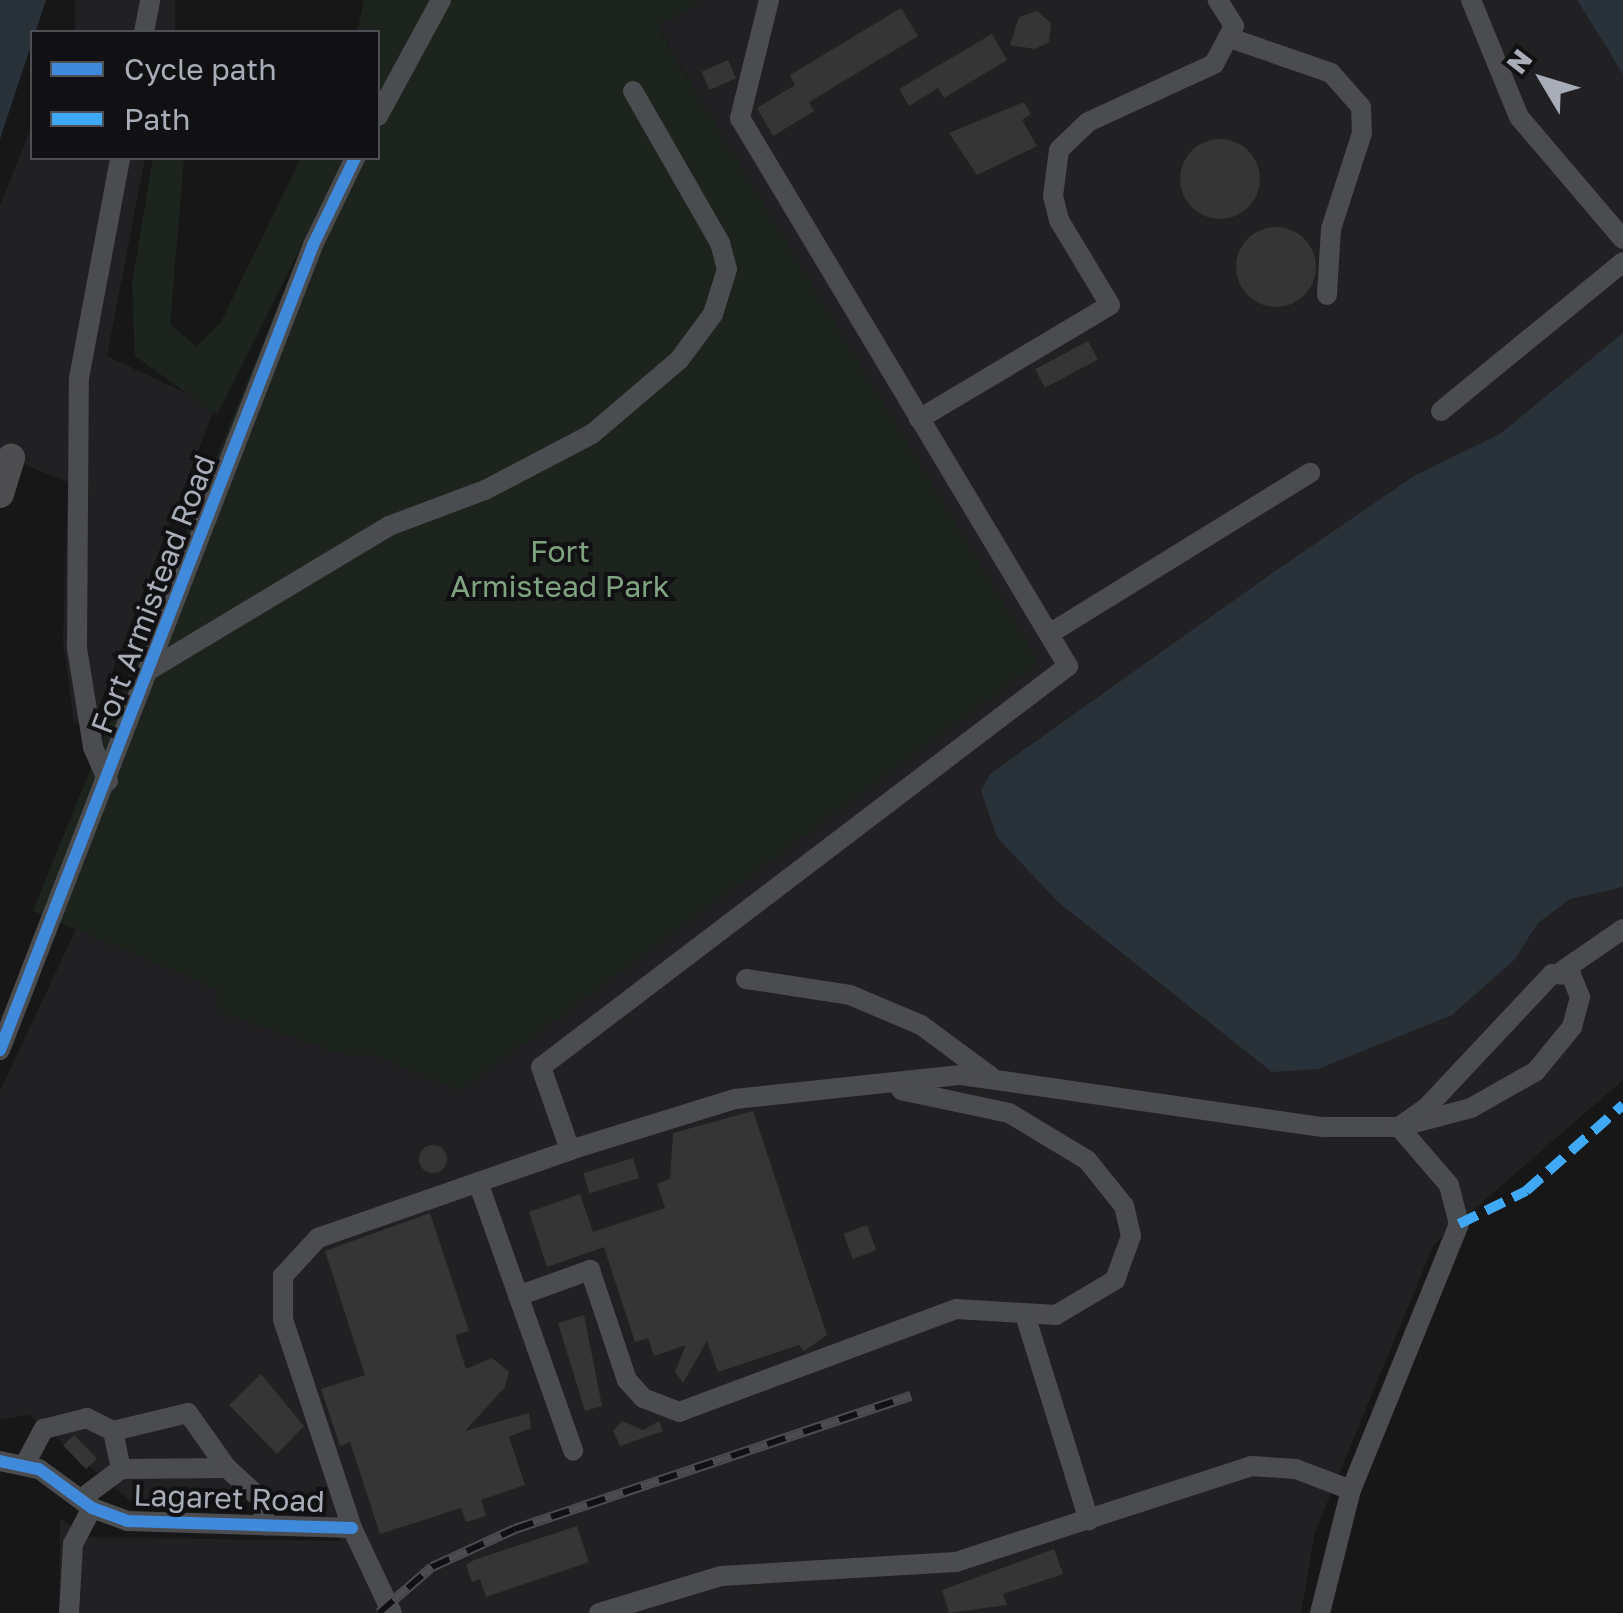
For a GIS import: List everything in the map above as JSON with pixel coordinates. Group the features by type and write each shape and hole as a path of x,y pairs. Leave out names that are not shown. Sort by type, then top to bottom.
{"highway":[{"path":"0,494 10,458"}],"street":[{"path":"144,30 150,0"},
{"path":"380,112 441,0"},
{"path":"570,1150 541,1067 1068,666 740,118 769,0"},
{"path":"919,419 1110,305 1059,220 1052,196 1059,150 1088,122 1214,64 1234,39 1230,12 1218,0"},
{"path":"1472,0 1519,117 1623,239"},
{"path":"1234,39 1331,73 1361,107 1362,132 1331,230 1326,295"},
{"path":"151,669 389,526 485,490 592,434 679,360 713,314 727,269 720,242 634,91"},
{"path":"108,781 93,748 77,648 79,378 120,160"},
{"name":"Fort Armistead Road","path":"0,1050 314,245 354,160"},
{"path":"1441,412 1623,262"},
{"path":"1049,634 1310,473"},
{"path":"1399,1127 1562,970 1623,929"},
{"path":"392,1613 352,1528 283,1319 283,1276 318,1238 570,1150 735,1099 992,1077 1324,1127 1399,1127 1472,1108 1536,1071 1572,1026 1580,997 1562,970"},
{"path":"746,980 829,989 888,1010 992,1077"},
{"path":"518,1296 590,1270 627,1380 642,1398 680,1412 956,1310 1026,1318 1088,1302 1115,1280 1131,1236 1112,1185 1086,1160 1009,1113 872,1086"},
{"path":"1320,1613 1351,1490 1459,1224 1449,1185 1399,1127"},
{"path":"478,1182 573,1451"},
{"path":"1026,1318 1047,1408 1089,1520"},
{"path":"26,1464 44,1429 86,1418 112,1431 188,1414 227,1468 261,1498 266,1526"},
{"path":"112,1431 122,1469"},
{"name":"Lagaret Road","path":"0,1462 26,1464 86,1503 146,1523 352,1528"},
{"path":"599,1613 721,1576 956,1562 1251,1466 1296,1469 1351,1490"},
{"path":"69,1613 72,1544 86,1503 122,1469 227,1468"}],"shaded area":[{"path":"0,0 46,0 36,30 30,30 30,48 0,139"},
{"path":"75,0 175,0 175,30 75,30"},
{"path":"702,0 1577,0 1623,74 1623,1080 1434,1244 1315,1532 1301,1613 59,1613 60,1518 87,1537 342,1541 311,1500 129,1500 29,1415 0,1419 0,1091 76,929 460,1091 1038,662 657,26"},
{"path":"1577,0 1623,0 1623,74"},
{"path":"30,131 30,160 145,160 107,356 215,407 94,719 74,724 63,640 68,482 0,455 0,206"},
{"path":"1623,333 1623,887 1570,899 1538,923 1514,960 1452,1015 1318,1069 1272,1072 1058,902 997,837 981,791 990,774 1271,574 1414,476 1500,434"}],"green space":[{"name":"Fort Armistead Park","path":"364,0 702,0 657,27 1039,662 460,1091 372,1054 342,1054 217,1012 217,989 33,911 305,239 217,415 135,356 132,284 153,160 184,160 170,325 197,346 221,322 300,160 380,160 380,30 357,30"}],"building":[{"path":"901,8 918,36 809,102 814,111 773,136 757,108 795,85 790,75"},
{"path":"1037,11 1051,23 1049,42 1035,49 1010,45 1019,17"},
{"path":"992,34 1007,60 944,98 938,88 909,106 899,89"},
{"path":"728,60 736,78 710,90 702,72"},
{"path":"1024,102 1031,114 1022,120 1037,146 977,175 949,133"},
{"path":"1212,139 1228,139 1249,150 1260,179 1249,208 1228,219 1212,219 1198,213 1186,201 1180,187 1180,171 1186,157 1198,145"},
{"path":"1268,227 1284,227 1305,238 1316,267 1305,296 1284,307 1268,307 1254,301 1242,289 1236,275 1236,259 1242,245 1254,233"},
{"path":"1088,341 1098,360 1045,388 1035,369"},
{"path":"753,1111 827,1335 804,1351 799,1345 718,1372 707,1341 683,1383 675,1372 686,1345 654,1356 648,1338 635,1342 604,1247 547,1267 529,1212 580,1194 593,1232 665,1208 657,1184 670,1179 673,1133"},
{"path":"433,1145 443,1149 447,1159 443,1169 433,1173 423,1169 419,1159 423,1149"},
{"path":"633,1158 639,1178 589,1193 583,1173"},
{"path":"430,1213 469,1331 455,1335 466,1369 492,1358 509,1372 505,1387 465,1431 529,1413 531,1428 509,1437 525,1485 481,1500 486,1516 466,1522 461,1508 380,1534 350,1442 340,1446 321,1389 365,1375 325,1251"},
{"path":"867,1225 876,1250 853,1259 844,1234"},
{"path":"584,1315 602,1406 585,1411 558,1323"},
{"path":"261,1374 304,1426 277,1454 229,1405"},
{"path":"622,1421 643,1430 659,1421 663,1431 620,1446 613,1431"},
{"path":"74,1435 97,1459 86,1469 63,1445"},
{"path":"577,1526 589,1562 486,1597 480,1579 472,1582 466,1565 474,1560"},
{"path":"1054,1549 1063,1574 1003,1594 1007,1605 949,1613 942,1590"}],"railway":[{"path":"379,1613 432,1567 515,1529 911,1396"}],"marked path":[{"path":"1459,1224 1526,1191 1623,1105"}],"cycle path":[{"path":"0,1050 313,245 354,160"},
{"path":"0,1461 39,1469 92,1508 127,1521 352,1528"}]}
